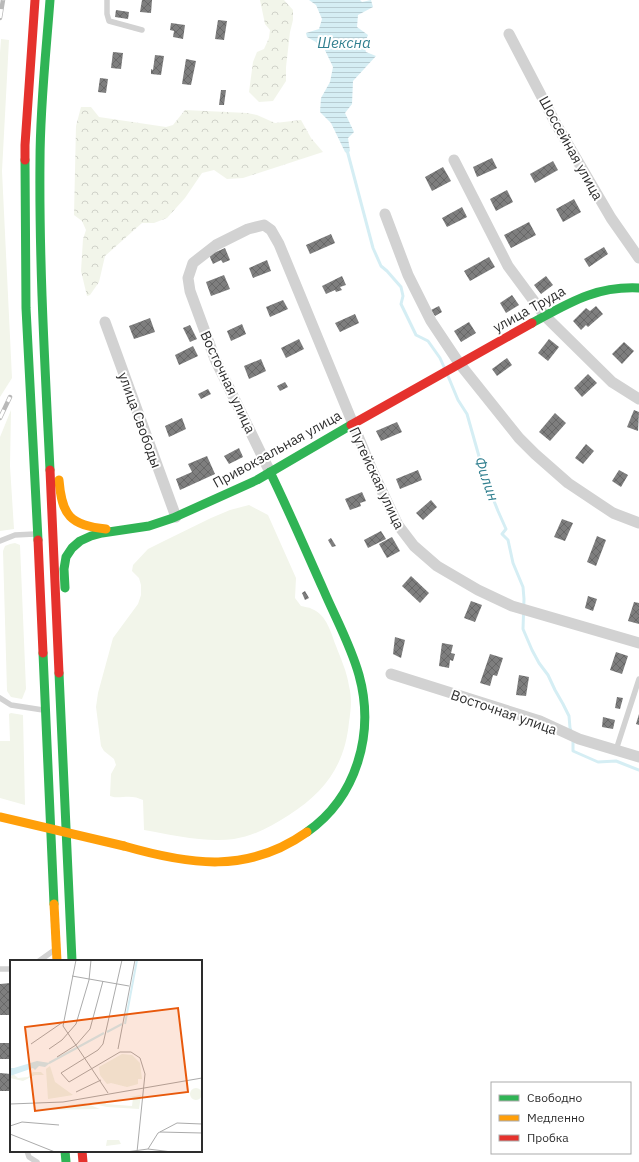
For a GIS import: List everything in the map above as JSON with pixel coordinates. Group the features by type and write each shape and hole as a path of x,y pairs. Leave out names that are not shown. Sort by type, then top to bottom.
{"main road":[{"path":"35,0 28,90 26,145 26,308 57,960"},
{"path":"50,0 41,120 40,215 42,304 72,960"},
{"path":"41,120 48,234 50,318 60,496 62,506 66,512 79,524 96,528 122,531"},
{"name":"улица Труда","path":"439,376 568,303 594,292 612,288 639,288"},
{"name":"Привокзальная улица","path":"65,600 64,569 66,559 70,550 82,539 163,523 257,480 352,424 439,376"},
{"path":"0,817 178,859 229,862 268,854 294,842 326,817 339,802 349,786 356,770 362,747 364,704 358,676 340,628 270,472"},
{"path":"64,795 69,717 66,631"},
{"path":"65,1152 66,1162"},
{"path":"82,1152 83,1162"}],"street":[{"name":"Шоссейная улица","path":"509,34 556,124 610,218 639,258"},
{"path":"454,160 508,266 545,316 612,382 639,399"},
{"path":"385,214 408,275 455,366 519,438 568,483 614,513 639,523"},
{"name":"Путейская улица","path":"190,292 188,278 193,263 216,245 248,229 264,226 271,230 279,244 352,424 388,507 398,525 414,546 437,566 478,590 512,606 527,612 639,643"},
{"name":"Восточная улица","path":"190,292 215,359 270,472"},
{"name":"улица Свободы","path":"104,322 176,517"},
{"name":"Восточная улица","path":"391,674 540,721 579,739 639,757"}],"lane":[{"path":"107,0 107,14 109,21 142,30"},
{"path":"0,541 15,535 37,534"},
{"path":"616,750 639,679"},
{"path":"0,698 10,705 46,711"},
{"path":"40,960 56,948"},
{"path":"27,1152 29,1157 37,1162"}],"green space":[{"path":"260,0 284,0 293,10 293,20 290,32 286,81 273,101 259,102 249,92 253,62 257,52 264,49 269,38 270,30 265,24"},
{"path":"1,39 9,40 2,171 12,378 0,397 0,53"},
{"path":"81,107 91,107 99,117 166,127 173,125 185,110 247,113 257,115 275,123 301,120 311,138 323,152 243,178 227,179 214,170 202,173 185,198 167,218 154,223 142,223 105,256 99,282 90,295 87,296 81,271 83,239 86,230 82,221 74,215 76,126"},
{"path":"11,410 10,466 14,529 0,531 0,437"},
{"path":"249,505 268,515 296,578 295,598 301,606 311,608 321,615 328,625 345,671 351,695 350,718 343,751 331,776 313,797 283,819 256,833 241,838 212,840 189,838 144,830 143,800 134,797 110,796 111,774 116,765 114,759 104,751 101,746 96,707 98,693 113,638 138,604 141,595 141,585 139,578 132,571 133,565 148,549 211,518 230,510"},
{"path":"15,543 20,545 26,689 22,699 11,697 7,691 3,551 5,546"},
{"path":"9,714 23,715 25,805 0,798 0,741 10,741"}],"water":[{"name":"Шексна","path":"309,0 360,0 362,2 371,0 373,7 358,15 357,27 368,35 364,45 366,52 376,56 353,81 352,104 345,113 354,132 348,138 350,151 348,153 345,152 331,123 320,112 321,98 330,82 333,67 323,46 307,37 306,33 319,29 322,19 316,5"}],"building":[{"path":"142,0 152,0 151,13 140,12"},
{"path":"116,10 129,12 128,19 115,17"},
{"path":"218,20 227,21 224,40 215,39"},
{"path":"171,23 185,25 183,39 173,37 174,31 170,30"},
{"path":"113,52 123,53 121,69 111,68"},
{"path":"155,55 164,56 161,75 151,74"},
{"path":"186,59 196,61 191,85 182,84"},
{"path":"100,78 108,79 106,93 98,92"},
{"path":"221,90 226,90 224,105 219,105"},
{"path":"492,158 497,168 477,177 473,167"},
{"path":"553,161 558,170 535,183 530,174"},
{"path":"443,167 451,181 432,191 425,177"},
{"path":"507,190 513,202 496,211 490,199"},
{"path":"574,199 581,212 563,222 556,209"},
{"path":"462,207 467,217 447,227 442,218"},
{"path":"529,222 536,235 511,248 504,235"},
{"path":"331,234 335,243 310,254 306,245"},
{"path":"604,247 608,254 589,267 584,259"},
{"path":"225,248 230,260 223,263 221,260 213,264 209,255"},
{"path":"489,257 495,267 470,281 464,271"},
{"path":"267,260 271,271 253,278 249,268"},
{"path":"224,275 230,289 211,296 206,282"},
{"path":"342,276 346,285 340,287 342,290 336,292 335,290 326,294 322,286"},
{"path":"546,276 553,285 541,294 534,285"},
{"path":"512,295 519,305 506,313 500,303"},
{"path":"283,300 288,309 270,317 266,307"},
{"path":"439,306 442,312 435,316 431,310"},
{"path":"596,306 603,314 588,327 586,325 581,330 573,321 586,308 590,311"},
{"path":"355,314 359,323 340,332 335,323"},
{"path":"150,318 155,332 134,339 129,326"},
{"path":"469,322 476,333 461,342 454,331"},
{"path":"242,324 246,334 231,341 227,331"},
{"path":"190,325 197,339 190,342 183,328"},
{"path":"299,339 304,349 286,358 281,348"},
{"path":"549,339 559,347 548,361 538,353"},
{"path":"624,342 634,351 622,364 612,354"},
{"path":"193,346 198,356 179,365 175,355"},
{"path":"507,358 512,365 497,376 492,369"},
{"path":"261,359 266,371 249,379 244,366"},
{"path":"588,374 597,383 582,397 574,388"},
{"path":"285,382 288,387 280,391 277,386"},
{"path":"208,389 211,394 201,399 198,394"},
{"path":"634,410 639,412 638,431 627,427"},
{"path":"555,413 566,423 550,441 539,432"},
{"path":"182,418 186,429 169,437 165,426"},
{"path":"397,422 402,432 381,441 376,431"},
{"path":"586,444 594,451 583,464 575,458"},
{"path":"239,448 243,457 229,464 224,456"},
{"path":"207,456 215,474 180,490 176,479 192,472 188,464"},
{"path":"418,470 422,480 400,489 396,479"},
{"path":"619,470 628,475 621,487 612,481"},
{"path":"362,492 366,501 360,503 361,506 350,510 345,499"},
{"path":"431,500 437,507 423,520 416,513"},
{"path":"562,519 573,523 565,541 554,537"},
{"path":"381,531 386,539 368,548 364,540"},
{"path":"597,536 606,540 596,566 587,562"},
{"path":"392,537 400,551 387,558 379,544"},
{"path":"331,538 336,546 332,547 328,540"},
{"path":"411,576 429,593 420,603 402,586"},
{"path":"305,591 309,598 305,600 302,593"},
{"path":"588,596 597,599 593,611 585,608"},
{"path":"471,601 482,605 475,622 464,618"},
{"path":"634,602 639,603 639,624 628,621"},
{"path":"395,637 405,640 401,658 393,654"},
{"path":"442,643 453,645 451,653 455,654 453,661 450,660 449,668 439,666"},
{"path":"616,652 628,656 622,674 610,670"},
{"path":"490,654 503,658 497,676 493,675 490,686 480,683"},
{"path":"519,675 529,677 526,696 516,695"},
{"path":"617,697 623,698 620,709 615,708"},
{"path":"639,714 639,725 636,724"},
{"path":"603,717 615,720 613,729 602,727"},
{"path":"10,983 10,1015 0,1015 0,984"},
{"path":"0,1043 10,1043 10,1059 0,1059"},
{"path":"0,1073 10,1074 10,1091 0,1091"}],"waterway":[{"name":"Филин","path":"347,150 373,248 381,266 401,287 403,296 401,304 416,335 428,341 440,358 444,367"},
{"name":"Филин","path":"448,376 458,400 467,414 486,481 506,529 502,534 508,540 513,563 523,587 523,629 532,650 548,675 569,716 572,733"},
{"name":"Филин","path":"573,739 573,751 598,762 616,761 639,770"}],"railway":[{"path":"0,18 3,0"},
{"path":"0,418 10,397"}],"traffic: fast":[{"path":"50,0 40,141 40,238 50,470"},
{"path":"25,160 26,308 38,540"},
{"path":"532,323 583,297 609,290 639,288"},
{"path":"65,588 64,569 66,557 72,548 80,541 102,533 149,526 173,518 257,480 351,425"},
{"path":"270,472 348,643 356,664 363,697 365,719 363,741 358,762 350,782 338,801 324,818 307,832"},
{"path":"43,653 54,904"},
{"path":"59,673 72,960"},
{"path":"65,1152 66,1162"}],"traffic: slow":[{"path":"59,480 63,502 70,516 84,525 106,529"},
{"path":"0,817 124,846"},
{"path":"124,846 172,858 218,862 241,860 263,855 285,845 307,832"},
{"path":"54,904 57,960"}],"traffic: jam":[{"path":"25,160 35,0"},
{"path":"351,425 532,323"},
{"path":"50,470 59,673"},
{"path":"38,540 43,653"},
{"path":"82,1152 83,1162"}]}
